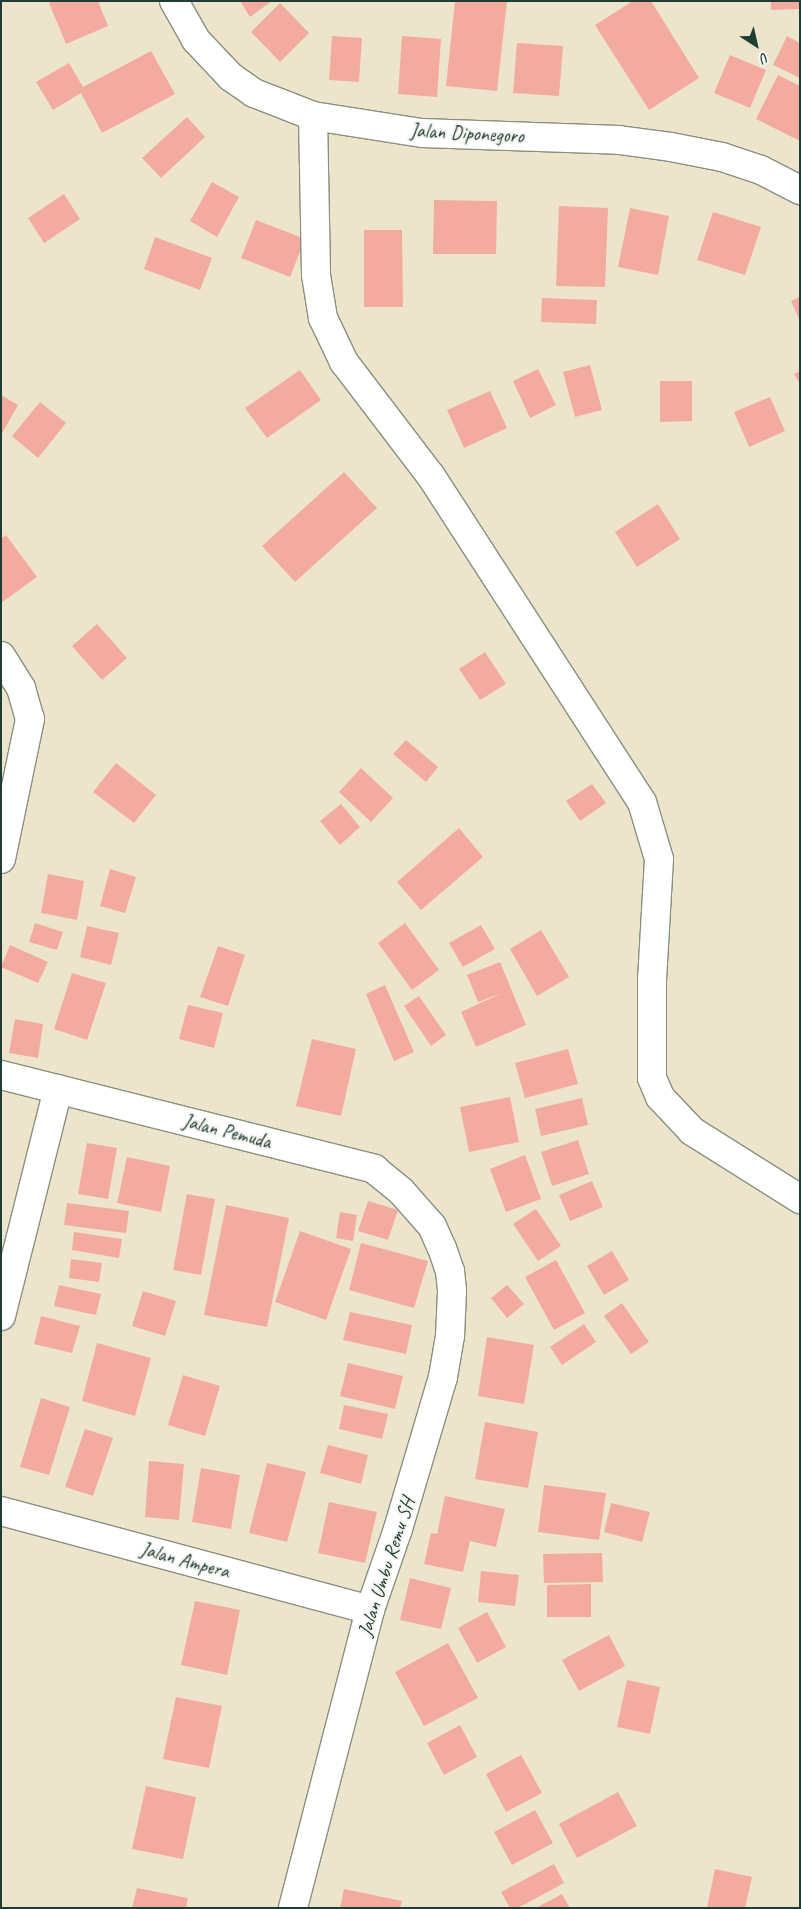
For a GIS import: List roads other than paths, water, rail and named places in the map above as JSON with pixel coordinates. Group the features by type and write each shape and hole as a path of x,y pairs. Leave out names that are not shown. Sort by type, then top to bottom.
{"main road":[{"name":"Jalan Diponegoro","path":"174,1 196,40 231,77 254,93 312,116 422,133 619,140 671,147 722,156 761,170 800,190"},
{"path":"312,116 316,274 323,318 344,362 431,476 642,802 660,859 652,979 652,1078 660,1098 692,1131 800,1198"},
{"path":"1,656 21,688 30,719 1,859"},
{"name":"Jalan Pemuda","path":"1,1075 374,1169 401,1191 432,1226"},
{"path":"1,1316 58,1089"},
{"name":"Jalan Umbu Remu SH","path":"293,1908 370,1610 424,1445 443,1377 450,1336 450,1272 432,1226"},
{"name":"Jalan Ampera","path":"1,1511 370,1610"}]}
